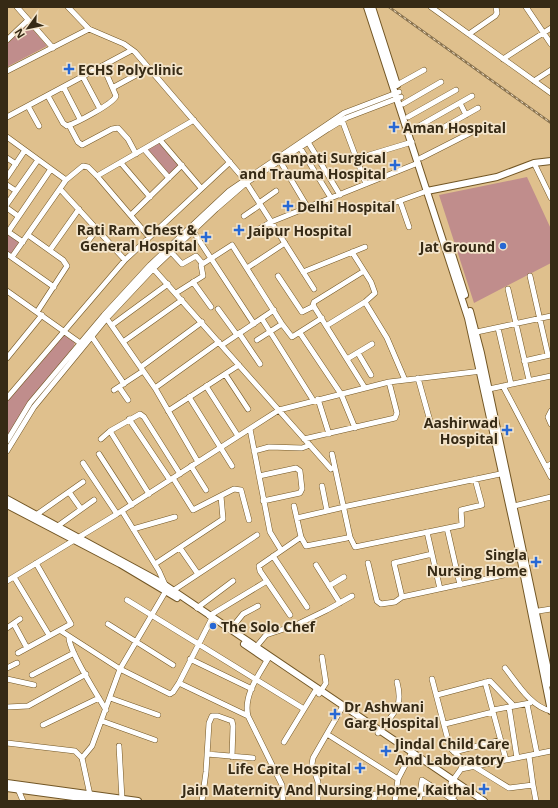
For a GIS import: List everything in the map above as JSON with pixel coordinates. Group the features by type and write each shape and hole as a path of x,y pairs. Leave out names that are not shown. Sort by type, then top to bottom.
{"main road":[{"path":"367,7 398,95 412,142 420,160"},
{"path":"372,7 397,85 398,95 408,117 429,191 474,333 551,684"},
{"path":"429,191 497,177 534,164 551,161"},
{"path":"483,371 489,389 504,473 514,506 523,571 534,612 551,711"},
{"path":"7,499 36,515 55,528"},
{"path":"7,505 76,539 169,590 256,647 268,658"},
{"path":"169,590 268,658 484,801"},
{"path":"452,781 459,788 478,801"},
{"path":"7,783 34,790 103,801"},
{"path":"7,788 90,795 138,801"}],"street":[{"path":"17,7 53,48"},
{"path":"68,7 89,29 124,44 132,50 149,68 245,181 314,289"},
{"path":"469,34 495,16 497,13 496,7"},
{"path":"534,7 527,9 551,44"},
{"path":"435,8 551,93"},
{"path":"7,40 28,20"},
{"path":"503,59 551,28"},
{"path":"7,71 89,29"},
{"path":"7,117 64,88 132,50"},
{"path":"69,125 100,109 115,98 114,87 103,66"},
{"path":"114,87 149,68"},
{"path":"397,85 424,70"},
{"path":"534,81 551,70"},
{"path":"83,77 100,109"},
{"path":"403,104 441,82"},
{"path":"64,88 80,119"},
{"path":"408,117 456,90"},
{"path":"152,267 171,252 245,181 280,161 298,146 308,142 342,120 398,95"},
{"path":"7,441 30,403 152,267 215,203 344,113 398,95"},
{"path":"48,96 63,123 69,125 78,142 82,145 112,129 118,128 128,139 136,154"},
{"path":"412,130 472,96"},
{"path":"460,103 466,115"},
{"path":"28,106 39,126"},
{"path":"439,130 478,108"},
{"path":"97,176 194,120"},
{"path":"342,120 366,184"},
{"path":"252,233 272,222 366,184 420,160 480,128"},
{"path":"7,137 66,180"},
{"path":"160,140 202,188"},
{"path":"308,142 340,194"},
{"path":"370,155 412,142"},
{"path":"298,146 331,198"},
{"path":"144,149 169,178"},
{"path":"7,177 25,150"},
{"path":"7,158 16,164"},
{"path":"7,204 38,160"},
{"path":"280,161 308,208"},
{"path":"7,398 125,260 230,162"},
{"path":"121,163 150,197"},
{"path":"534,164 551,198"},
{"path":"131,216 182,165"},
{"path":"12,257 66,180 83,166 88,168 97,176 149,237"},
{"path":"23,242 7,231 52,169"},
{"path":"7,185 16,191"},
{"path":"60,188 125,260"},
{"path":"244,216 276,191"},
{"path":"388,205 429,191"},
{"path":"400,201 409,227"},
{"path":"7,208 18,216"},
{"path":"50,250 79,209"},
{"path":"83,248 97,229"},
{"path":"193,231 254,324"},
{"path":"7,358 39,313 67,266 66,263 50,250 28,235"},
{"path":"247,268 285,243"},
{"path":"176,293 203,276 200,266 202,263 230,245 247,268 291,337 322,318"},
{"path":"303,272 365,247"},
{"path":"171,252 182,264 196,256 202,263"},
{"path":"326,326 365,302 375,293 352,252"},
{"path":"7,254 54,287"},
{"path":"152,267 331,469"},
{"path":"278,276 302,312 314,306 314,302 364,271"},
{"path":"524,361 549,355 530,276"},
{"path":"193,282 212,307"},
{"path":"112,325 168,284"},
{"path":"508,289 529,380"},
{"path":"7,291 82,344"},
{"path":"123,342 182,300"},
{"path":"365,302 388,338 405,380"},
{"path":"314,306 365,388"},
{"path":"218,309 260,364"},
{"path":"155,388 274,310"},
{"path":"474,333 551,316"},
{"path":"106,317 155,388 198,462"},
{"path":"7,451 34,407 82,344 92,337 106,317"},
{"path":"262,319 315,400 329,434"},
{"path":"114,390 202,322"},
{"path":"257,340 282,324"},
{"path":"498,328 511,384"},
{"path":"300,332 341,394 355,428"},
{"path":"92,337 122,385 128,400"},
{"path":"347,359 372,344"},
{"path":"358,353 371,375"},
{"path":"168,411 239,365"},
{"path":"7,581 120,513 279,410 389,382 483,371"},
{"path":"225,374 248,409"},
{"path":"489,389 551,376"},
{"path":"418,378 430,421"},
{"path":"304,439 392,420 397,416 389,382"},
{"path":"206,386 238,436"},
{"path":"503,386 551,477"},
{"path":"189,397 232,466"},
{"path":"551,411 548,417 551,424"},
{"path":"101,439 110,431 137,414 142,415 180,474"},
{"path":"129,419 193,510 234,489 241,490 249,520"},
{"path":"250,429 270,532 281,550"},
{"path":"110,431 149,494"},
{"path":"254,451 271,446 277,448 302,448 310,445"},
{"path":"99,454 132,505"},
{"path":"332,454 342,507 353,546 355,547 462,525 461,510 482,506 475,479"},
{"path":"83,463 133,529 169,590"},
{"path":"546,467 551,464"},
{"path":"191,466 206,490"},
{"path":"259,476 296,468 300,471 302,489 300,493 264,500"},
{"path":"297,518 504,473"},
{"path":"36,515 83,482"},
{"path":"322,486 327,511"},
{"path":"69,492 81,509"},
{"path":"155,564 223,519 221,496"},
{"path":"514,506 551,498"},
{"path":"55,528 94,500"},
{"path":"294,506 304,544 309,546 347,538"},
{"path":"133,529 175,517"},
{"path":"447,528 460,584"},
{"path":"427,532 440,589"},
{"path":"82,758 92,746 120,669 169,590 198,574 257,535"},
{"path":"290,615 267,581 259,566 302,537"},
{"path":"180,548 198,574"},
{"path":"402,597 394,563 432,554"},
{"path":"273,556 308,606"},
{"path":"18,653 49,635 70,626 71,623 36,563"},
{"path":"368,563 378,604 395,602 402,597 523,571"},
{"path":"316,565 340,603"},
{"path":"14,577 49,635"},
{"path":"329,586 344,577"},
{"path":"197,608 233,581"},
{"path":"61,631 120,669 167,693 173,692 210,618 267,581"},
{"path":"256,647 266,635 296,625 352,596"},
{"path":"127,600 304,709"},
{"path":"230,630 243,614 258,606"},
{"path":"534,612 551,609"},
{"path":"7,628 20,619"},
{"path":"14,624 27,648"},
{"path":"108,624 173,665"},
{"path":"69,637 69,643 74,653 106,710"},
{"path":"32,675 74,653"},
{"path":"284,742 304,709 326,683 322,657"},
{"path":"268,658 252,689 246,707 248,716 282,785 283,801"},
{"path":"190,659 252,689"},
{"path":"7,668 16,662"},
{"path":"505,668 530,703 537,754"},
{"path":"7,714 7,706 28,706 86,674"},
{"path":"7,679 34,685"},
{"path":"432,679 449,744 454,752 464,761 462,770 452,781"},
{"path":"379,732 401,701 398,682"},
{"path":"437,695 485,682 491,682 511,707 517,758"},
{"path":"485,682 506,760"},
{"path":"178,683 248,716"},
{"path":"43,725 99,698"},
{"path":"110,698 158,715"},
{"path":"444,724 530,703 545,710 551,711"},
{"path":"318,801 318,782 312,761 343,708"},
{"path":"202,801 211,718 214,716 230,719 233,724 232,757"},
{"path":"102,721 155,740"},
{"path":"327,734 398,779"},
{"path":"454,752 501,740"},
{"path":"7,743 75,751 82,758 90,795"},
{"path":"119,746 122,799"},
{"path":"462,770 551,751"},
{"path":"207,754 253,758"},
{"path":"395,801 398,779 412,754"},
{"path":"529,756 536,801"},
{"path":"475,767 509,788 533,785"},
{"path":"418,801 422,780 453,800 459,788"},
{"path":"18,790 23,801"},
{"path":"374,801 375,794"},
{"path":"419,794 444,794"}],"shaded area":[{"path":"28,24 47,46 7,67 7,44"},
{"path":"159,143 179,165 169,175 147,150"},
{"name":"Jat Ground","path":"527,177 551,229 551,263 474,303 439,195"},
{"path":"7,234 20,242 11,254 7,251"},
{"path":"64,335 75,342 74,346 28,404 7,439 7,402"}],"railway":[{"path":"389,7 551,123"}],"place":[{"name":"ECHS Polyclinic","path":"69,69"},
{"name":"Aman Hospital","path":"394,127"},
{"name":"Ganpati Surgical and Trauma Hospital","path":"395,165"},
{"name":"Delhi Hospital","path":"288,206"},
{"name":"Jaipur Hospital","path":"239,230"},
{"name":"Rati Ram Chest & General Hospital","path":"206,237"},
{"name":"Jat Ground","path":"503,246"},
{"name":"Aashirwad Hospital","path":"507,430"},
{"name":"Singla Nursing Home","path":"536,562"},
{"name":"The Solo Chef","path":"213,626"},
{"name":"Dr Ashwani Garg Hospital","path":"335,714"},
{"name":"Jindal Child Care And Laboratory","path":"386,751"},
{"name":"Life Care Hospital","path":"360,768"},
{"name":"Jain Maternity And Nursing Home, Kaithal","path":"484,789"}]}
